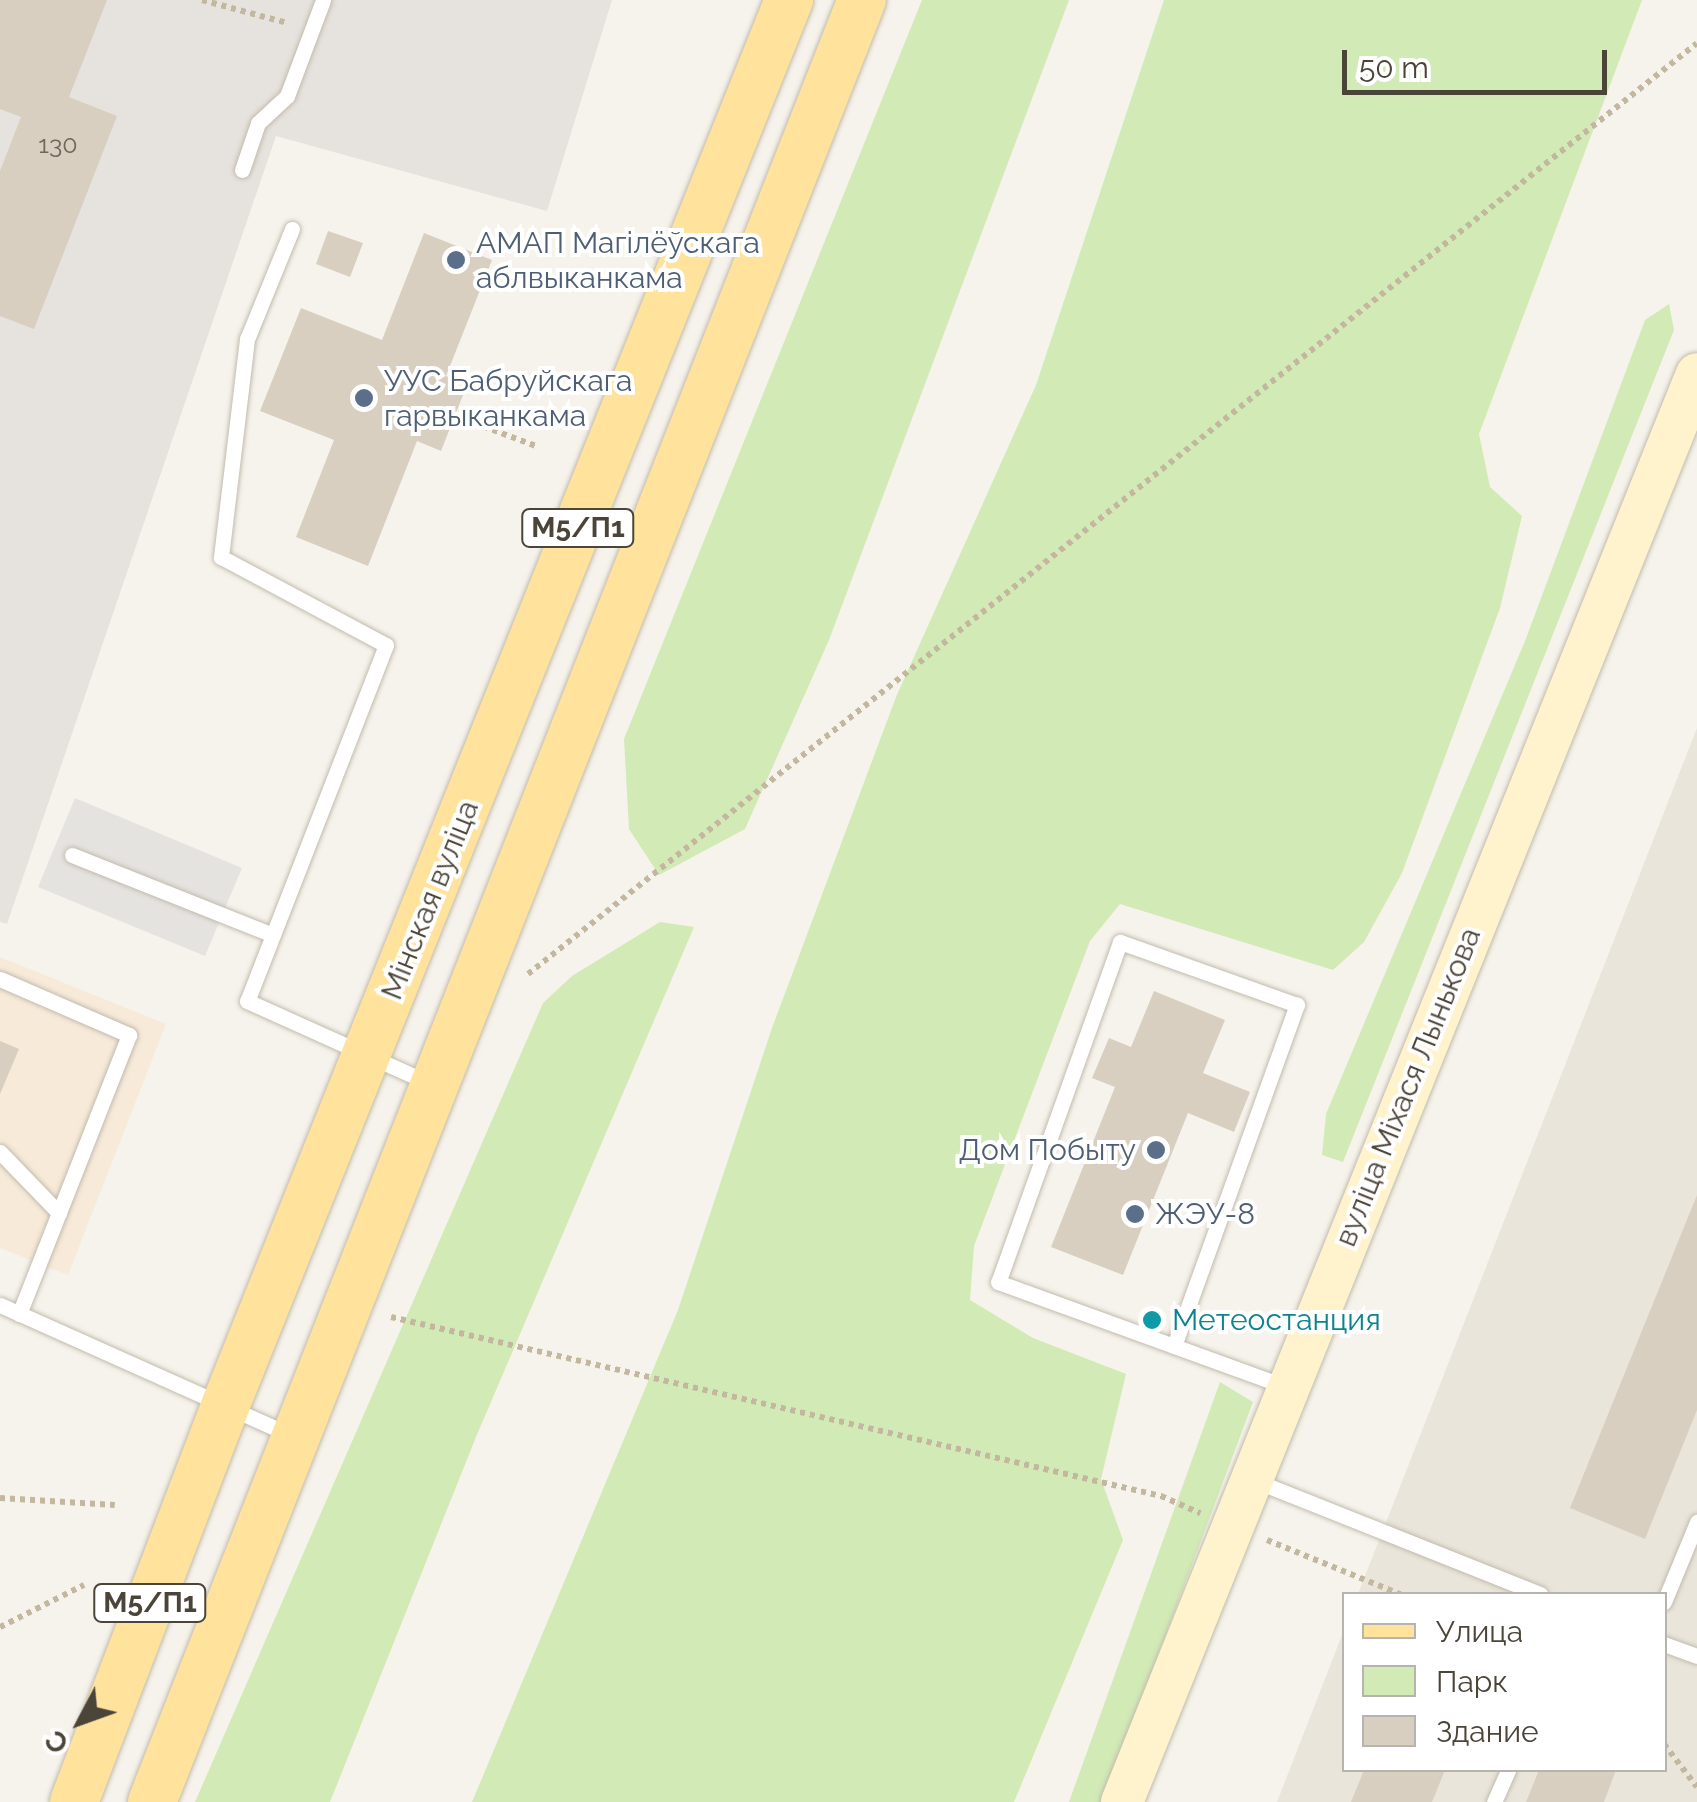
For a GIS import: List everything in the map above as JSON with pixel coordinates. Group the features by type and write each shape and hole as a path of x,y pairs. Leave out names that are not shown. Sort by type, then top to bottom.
{"main road":[{"name":"Мінская вуліца","path":"74,1802 226,1404 789,0"},
{"name":"М5/П1","path":"152,1802 291,1435 862,0"}],"street":[{"name":"вуліца Міхася Лынькова","path":"1122,1802 1697,374"}],"lane":[{"path":"242,170 258,124 286,96 321,6"},
{"path":"292,229 247,339 221,557 386,645 247,1001 433,1085"},
{"path":"72,855 273,935"},
{"path":"1174,1346 1297,1006 1120,942 998,1282 1174,1346 1287,1387"},
{"path":"0,980 128,1036 19,1314"},
{"path":"0,1152 59,1213"},
{"path":"0,1305 291,1435"},
{"path":"1250,1478 1535,1592"},
{"path":"1667,1595 1697,1522"},
{"path":"1667,1645 1697,1656"},
{"path":"1494,1802 1507,1772"}],"path":[{"path":"202,0 280,26 321,6"},
{"path":"528,974 1697,43"},
{"path":"455,416 536,446"},
{"path":"391,1317 1161,1496 1395,1592"},
{"path":"0,1498 115,1505"},
{"path":"0,1628 84,1585"},
{"path":"1667,1748 1697,1786"}],"shaded area":[{"path":"0,0 612,0 547,211 276,136 7,924 0,922"},
{"path":"1697,728 1697,1802 1277,1802 1342,1635 1342,1772 1667,1772 1667,1592 1359,1592"},
{"path":"75,798 242,868 205,956 38,887"},
{"path":"0,957 166,1024 68,1275 0,1248"}],"green space":[{"path":"922,0 1069,0 829,640 745,829 659,875 629,829 624,739"},
{"path":"1164,0 1642,0 1479,434 1490,487 1522,516 1500,608 1402,873 1364,942 1333,970 1120,904 1090,941 974,1246 970,1300 1033,1338 1126,1374 1101,1479 1123,1540 1014,1802 472,1802 678,1310 772,1028 896,697 1036,385"},
{"path":"1669,304 1674,330 1343,1162 1322,1155 1326,1114 1525,641 1645,320"},
{"path":"660,922 694,927 476,1437 330,1802 195,1802 543,1003 572,976"},
{"path":"1220,1382 1253,1402 1103,1802 1069,1802"}],"building":[{"path":"0,0 107,0 69,97 117,116 34,329 0,316 0,171 21,117 0,109"},
{"path":"328,231 363,243 350,277 316,264"},
{"name":"УУС Бабруйскага гарвыканкама","path":"424,233 492,260 446,376 467,385 441,451 417,441 368,566 296,537 334,440 260,411 301,308 382,340"},
{"path":"1154,991 1225,1020 1203,1073 1250,1092 1234,1132 1188,1113 1123,1275 1051,1247 1115,1087 1092,1078 1109,1038 1131,1047"},
{"path":"0,1041 19,1049 0,1094"},
{"path":"1697,1195 1697,1410 1645,1539 1570,1508"},
{"name":"Метеостанция","path":"1148,1312 1159,1316 1156,1328 1144,1325"},
{"path":"1363,1772 1444,1772 1432,1802 1351,1802"},
{"path":"1538,1772 1615,1772 1604,1802 1526,1802"}],"place":[{"name":"АМАП Магілёўскага аблвыканкама","path":"456,260"},
{"name":"УУС Бабруйскага гарвыканкама","path":"364,398"},
{"name":"Дом Побыту","path":"1156,1150"},
{"name":"ЖЭУ-8","path":"1135,1214"},
{"name":"Метеостанция","path":"1152,1320"}]}
